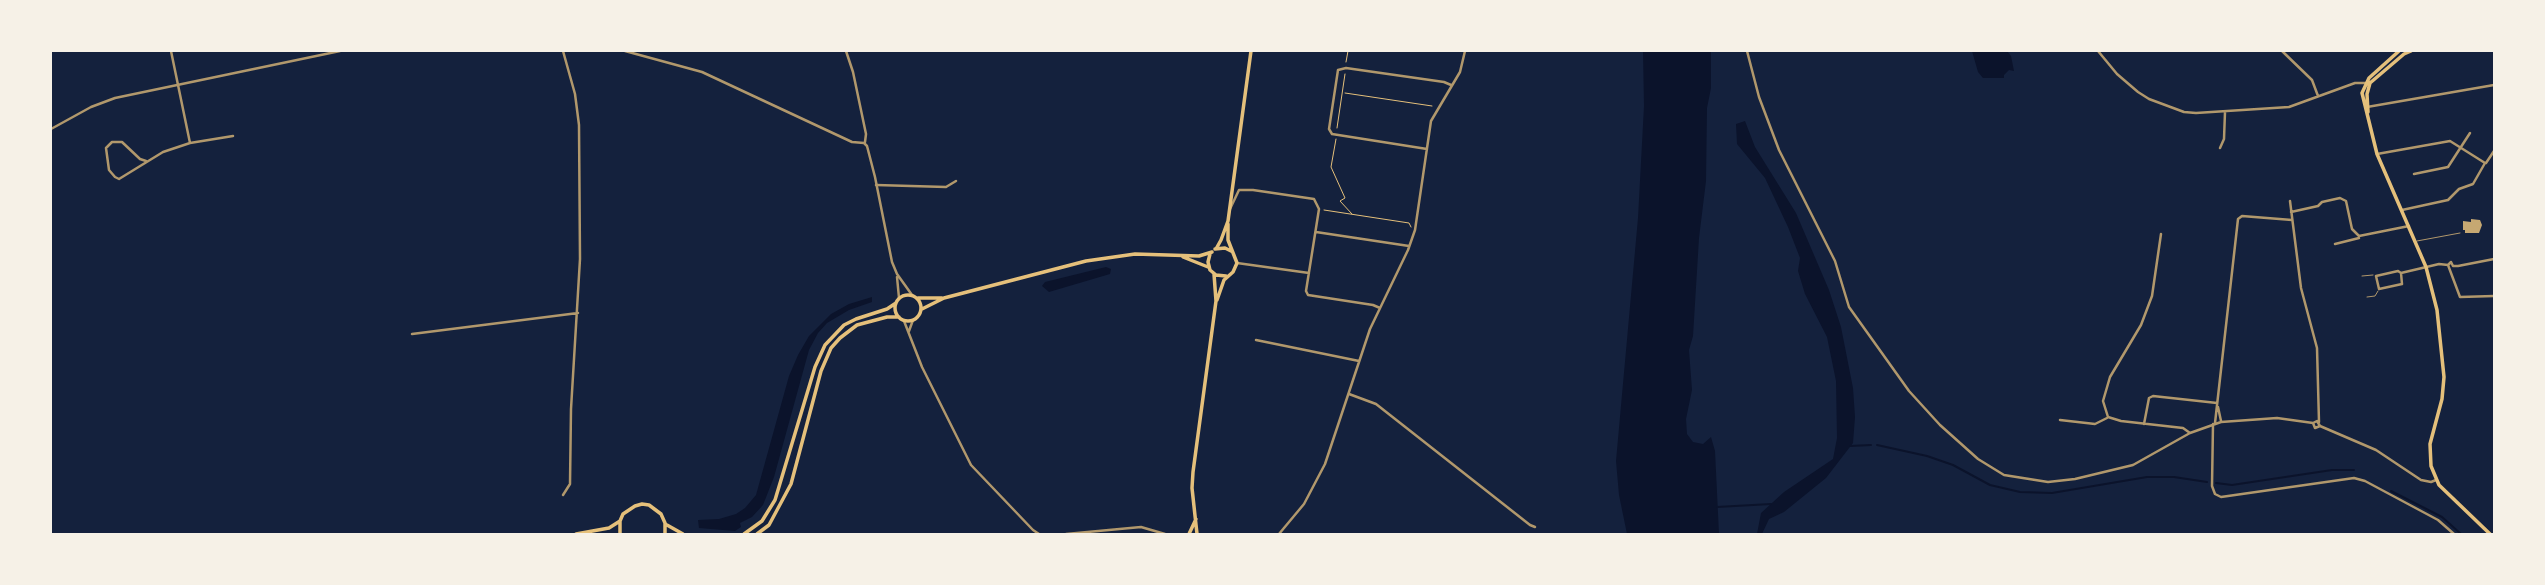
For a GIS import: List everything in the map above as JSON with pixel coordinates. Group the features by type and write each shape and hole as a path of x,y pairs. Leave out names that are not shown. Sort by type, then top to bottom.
{"main road":[{"path":"1214,274 1228,275 1233,272 1237,263 1228,240 1228,221 1251,51"},
{"path":"2365,85 2399,51"},
{"path":"2365,85 2410,51"},
{"path":"2365,85 2369,124 2377,154 2416,241 2437,310 2444,362 2443,388 2430,453 2432,472 2436,480 2490,534"},
{"path":"1197,534 1193,472 1216,301 1214,274 1208,259 1222,240 1228,221"},
{"path":"896,303 899,317 904,321 913,320 922,309 944,298 1094,259 1135,254 1199,256 1225,248 1233,252"},
{"path":"1181,256 1209,267"},
{"path":"1216,301 1228,275"},
{"path":"914,296 922,309"},
{"path":"744,534 762,521 775,500 815,367 825,345 844,325 887,309 900,298 944,298"},
{"path":"757,534 769,525 791,484 821,371 831,348 857,325 887,317 899,317"},
{"path":"576,534 609,528 620,521 628,509 642,504 656,509 669,528 683,534"},
{"path":"1189,534 1196,517"},
{"path":"620,521 620,534"},
{"path":"665,523 665,534"}],"street":[{"path":"171,51 190,144"},
{"path":"51,129 91,107 115,98 340,51"},
{"path":"563,51 575,94 579,125 578,313 571,409 570,484 564,495"},
{"path":"625,51 702,72 852,142 859,145 864,143"},
{"path":"846,51 853,72 866,134 864,143 867,146 892,262 897,274 914,296"},
{"path":"1279,534 1304,504 1318,480 1370,328 1409,246 1415,230 1431,121 1460,72 1465,51"},
{"path":"1747,51 1760,101 1779,150 1835,261 1849,307 1909,391 1940,425 1978,459 2004,475 2048,482 2075,479 2133,465 2208,425 2277,418 2317,423 2383,454 2421,480 2436,480"},
{"path":"2098,51 2127,83 2149,99 2184,112 2289,107 2349,85 2365,85"},
{"path":"2282,51 2312,80 2318,96"},
{"path":"1427,149 1336,135 1329,129 1338,70 1346,68 1444,82 1451,86"},
{"path":"2368,107 2494,85"},
{"path":"2220,148 2224,139 2225,112"},
{"path":"2414,174 2448,167 2470,133"},
{"path":"146,161 140,159 122,142 112,142 106,148 111,174 119,179 128,176 146,161 163,152 233,136"},
{"path":"2377,154 2450,141 2485,163"},
{"path":"2401,210 2448,200 2459,189 2473,184 2494,151"},
{"path":"876,185 946,187 956,181"},
{"path":"1229,210 1234,204 1236,193 1243,190 1314,199 1319,209 1306,290 1308,295 1380,308"},
{"path":"2291,212 2318,206 2322,202 2344,199 2352,229 2362,237"},
{"path":"2290,201 2301,288 2317,348 2317,423"},
{"path":"2292,220 2242,216 2238,219 2214,424 2212,486 2215,494 2221,497 2354,478 2365,481 2438,520 2454,534"},
{"path":"2335,244 2409,226"},
{"path":"1315,232 1409,246"},
{"path":"2108,417 2104,410 2104,391 2141,325 2152,296 2161,234"},
{"path":"2401,273 2403,284 2379,289 2376,276 2440,264 2448,265 2451,262 2458,266 2494,259"},
{"path":"1237,263 1309,273"},
{"path":"2448,265 2460,297 2494,296"},
{"path":"897,274 900,298"},
{"path":"412,334 578,313"},
{"path":"909,331 913,320"},
{"path":"904,321 932,389 971,465 1039,534"},
{"path":"1256,340 1359,361"},
{"path":"1349,394 1376,404 1530,526 1535,527"},
{"path":"2144,424 2149,398 2153,396 2218,404"},
{"path":"2218,404 2221,422"},
{"path":"2060,420 2095,424 2108,417 2183,428 2190,433"},
{"path":"2208,425 2213,437"},
{"path":"1066,534 1141,527 1165,534"},
{"path":"1151,530 1156,534"}],"lane":[{"path":"2416,241 2460,233"},
{"path":"2362,276 2376,276"},
{"path":"2367,298 2375,296 2379,289"}],"path":[{"path":"1342,92 1432,106"},
{"path":"1319,209 1409,223 1415,230"}],"water":[{"path":"1643,51 1711,51 1706,181 1699,238 1693,336 1689,350 1692,390 1686,419 1687,434 1693,442 1703,444 1711,437 1715,451 1719,534 1627,534 1619,495 1616,461 1638,218 1644,106"},
{"path":"1972,51 2007,51 2011,56 2014,71 2009,70 2004,78 1983,78 1978,72"},
{"path":"1745,121 1755,147 1796,213 1829,290 1841,327 1853,388 1855,417 1853,443 1826,478 1784,512 1769,519 1762,534 1757,534 1761,513 1784,492 1833,459 1837,438 1836,381 1827,337 1805,294 1798,271 1800,258 1788,227 1765,178 1737,144 1736,124"},
{"path":"1106,267 1111,269 1110,274 1049,292 1042,286 1045,282"},
{"path":"872,297 872,302 849,310 827,323 809,350 774,477 763,505 752,517 740,523 741,527 735,531 699,528 698,520 719,519 736,514 756,495 789,376 809,336 831,314 849,304"}],"building":[{"path":"2471,219 2480,220 2482,225 2479,233 2465,233 2463,230 2463,221 2471,222"}],"waterway":[{"path":"1850,446 1871,445"},
{"path":"1877,445 1927,456 1953,465 1990,485 2020,492 2052,493 2147,477 2174,477 2207,482"},
{"path":"2216,483 2232,485 2332,470 2354,470"},
{"path":"2391,491 2442,517 2461,534"},
{"path":"1717,507 1771,504"}]}
